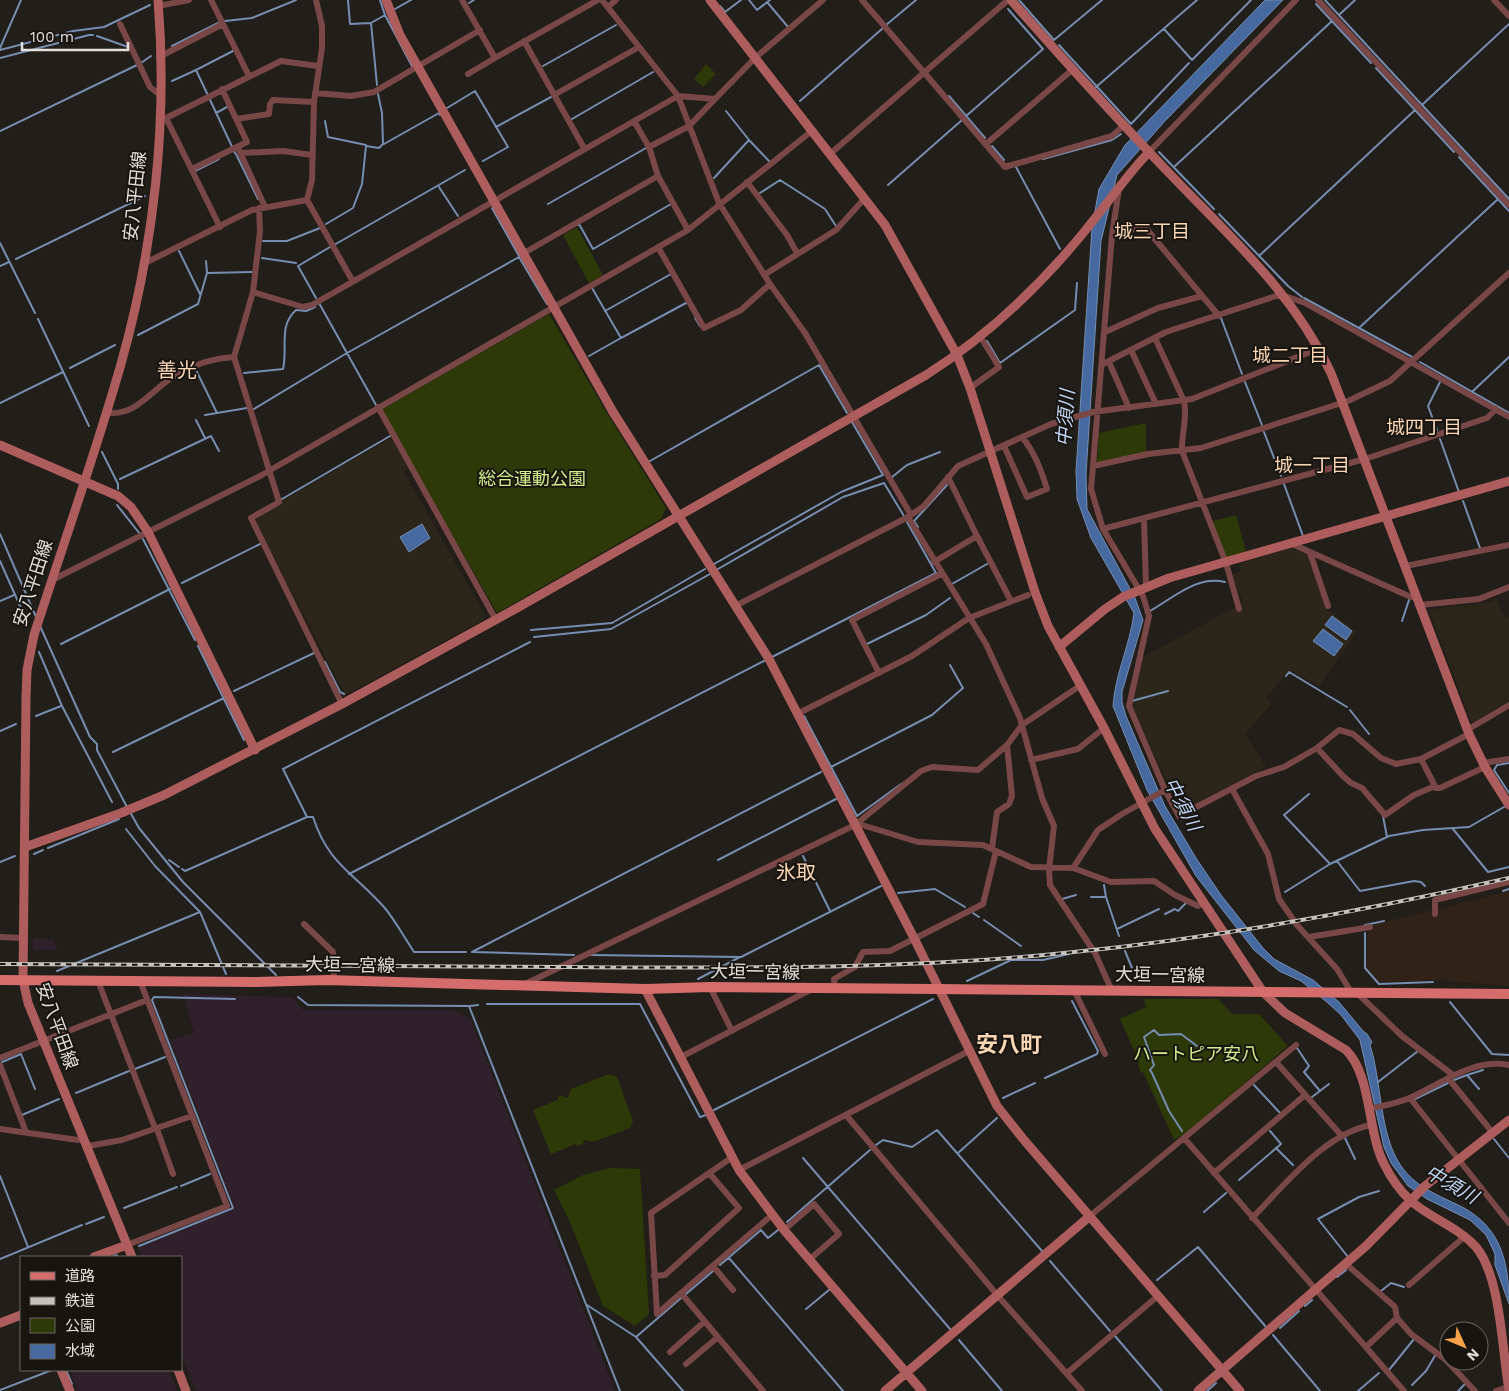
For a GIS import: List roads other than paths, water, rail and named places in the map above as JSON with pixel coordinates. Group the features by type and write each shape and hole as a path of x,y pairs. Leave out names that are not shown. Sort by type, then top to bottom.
{"main road":[{"name":"大垣一宮線","path":"0,980 334,980 525,984 645,989 710,987 1509,994"}],"street":[{"path":"158,3 189,0"},
{"path":"211,0 249,76"},
{"path":"316,0 322,26 322,48 314,102 312,180 308,200 352,280"},
{"path":"386,0 400,35 417,66 613,412 678,517 737,605 769,659 914,938 997,1106 1240,1391"},
{"path":"462,0 495,58"},
{"path":"468,74 598,0"},
{"path":"602,0 678,96 719,203 764,275 805,333 910,516 934,562 998,669 1022,725 1042,798 1054,826 1048,869 1050,885 1095,953 1112,990"},
{"path":"608,7 616,0"},
{"path":"710,0 865,198 894,241 957,355 970,388 1041,609 1080,685 1145,801 1155,829 1263,992 1285,1012 1346,1050 1352,1057 1370,1108 1371,1125 1383,1163 1413,1199 1464,1237 1481,1254 1490,1278 1504,1350 1509,1388 1496,1391"},
{"path":"649,147 689,126 755,58 823,0"},
{"path":"862,0 1005,167 1112,136 1123,126"},
{"path":"830,154 1010,0 1123,126 1267,274 1285,296 1320,348 1365,459 1468,732 1484,765 1509,805"},
{"path":"25,847 136,807 255,750 496,620 957,355 1024,298 1071,248 1146,150 1296,0"},
{"path":"1318,0 1509,205"},
{"path":"1494,0 1509,16"},
{"name":"安八平田線","path":"132,1256 28,1003 23,980 26,696 28,662 34,635 121,364 144,264 162,120 158,3"},
{"path":"120,24 150,87 160,95"},
{"path":"160,57 223,24"},
{"path":"315,93 362,95 384,87 480,30"},
{"path":"524,41 584,148"},
{"path":"554,95 639,47"},
{"path":"220,228 192,169 162,120 281,61 318,66"},
{"path":"986,144 1072,70"},
{"path":"192,169 247,142 222,89"},
{"path":"253,292 303,308 678,96 714,99"},
{"path":"236,119 269,114 270,104 273,100 314,102"},
{"path":"634,121 649,147 658,176 688,230"},
{"path":"51,580 260,476 688,230 719,203 813,130"},
{"path":"238,146 262,208 253,292 234,357 279,502 250,518 342,704"},
{"path":"241,153 283,151 312,155"},
{"path":"524,253 658,176"},
{"path":"747,182 787,234 797,253"},
{"path":"1120,186 1112,235 1105,332 1106,363 1095,412 1093,466 1090,489 1103,529 1140,590 1149,616 1129,706 1164,791 1179,816 1256,776 1284,767 1317,748 1336,732 1343,730 1353,734 1388,762 1404,764 1421,759 1468,732 1509,705"},
{"path":"764,275 836,230 865,198"},
{"path":"144,264 262,208 308,200"},
{"path":"1102,209 1114,217"},
{"path":"1112,235 1144,226 1219,316"},
{"path":"658,247 704,328 741,310 770,284"},
{"path":"1093,466 1148,454 1201,448 1343,404 1390,381 1509,273"},
{"path":"1105,332 1158,308 1202,296"},
{"path":"1106,363 1155,338 1276,296 1285,296 1305,303 1509,417"},
{"path":"970,388 999,367 980,336"},
{"path":"1155,338 1184,401 1186,409 1181,438 1182,451 1226,563 1239,609"},
{"path":"737,605 910,516 924,506 948,476 965,462 1051,424 1095,412 1184,401 1320,348"},
{"path":"1131,350 1156,404"},
{"path":"106,412 117,414 144,401 178,373 217,358 234,357"},
{"path":"1106,363 1128,408"},
{"path":"378,407 496,620"},
{"path":"1103,529 1365,459 1487,418 1496,409"},
{"path":"1004,446 1027,497 1047,489 1040,467 1031,449 1022,437"},
{"path":"0,444 118,496 131,507 148,532 255,750"},
{"path":"948,476 977,536 1012,601"},
{"path":"1060,647 1105,609 1123,597 1140,590 1226,563 1387,518 1509,481"},
{"path":"1140,590 1144,518"},
{"path":"934,562 977,536"},
{"path":"1292,544 1419,601 1479,599 1509,587"},
{"path":"1406,566 1509,545"},
{"path":"1310,553 1328,606"},
{"path":"879,673 852,620 941,574"},
{"path":"1028,595 1032,581"},
{"path":"797,714 912,656 969,618 1028,595"},
{"path":"1028,595 1041,609"},
{"path":"525,984 855,825 921,771 932,767 978,770 1007,745 1022,725 1080,685"},
{"path":"1031,760 1078,749 1104,728"},
{"path":"835,988 834,978 855,967 863,952 890,951 983,904 994,850 997,812 1009,804 1012,796 1007,745"},
{"path":"1317,748 1342,775 1362,788 1385,814 1414,795 1435,786 1440,788 1484,765 1509,759"},
{"path":"1421,759 1435,786"},
{"path":"1232,789 1268,854 1278,898 1354,992 1402,1036 1450,1076 1493,1133"},
{"path":"1073,868 1098,830 1164,791"},
{"path":"855,825 862,825 918,842 983,845 1031,867 1048,869 1073,868 1110,882 1154,881 1175,895 1198,906 1203,903"},
{"path":"1434,914 1435,900 1509,882"},
{"path":"304,924 333,952 334,980"},
{"path":"1309,937 1370,928"},
{"path":"0,938 23,938"},
{"path":"98,981 173,1174"},
{"path":"97,1256 227,1206 140,981"},
{"path":"710,987 732,1031"},
{"path":"645,989 679,1058 739,1170 784,1230 922,1391"},
{"path":"679,1058 812,989"},
{"path":"1074,990 1105,1054"},
{"path":"0,1058 111,1016 147,1000"},
{"path":"885,1391 1090,1216 1296,1045"},
{"path":"739,1170 969,1051"},
{"path":"1276,1062 1341,1135"},
{"path":"0,1065 26,1132"},
{"path":"1370,1108 1410,1098 1450,1076 1484,1066 1509,1065"},
{"path":"1214,1173 1305,1095"},
{"path":"1410,1098 1509,1223"},
{"path":"846,1115 998,1296 1082,1391"},
{"path":"88,1146 122,1140 192,1116"},
{"path":"1198,1391 1346,1264 1425,1186 1509,1120"},
{"path":"1252,1218 1301,1169 1341,1135 1356,1128 1371,1125"},
{"path":"0,1129 78,1140 84,1137"},
{"path":"1184,1138 1404,1391"},
{"path":"731,1158 651,1213 657,1314 772,1215"},
{"path":"654,1276 665,1275 739,1208 710,1174"},
{"path":"784,1230 814,1204 840,1234 810,1259"},
{"path":"1409,1285 1464,1237"},
{"path":"1346,1264 1395,1307 1397,1318 1411,1334 1455,1368 1475,1391"},
{"path":"713,1266 733,1290"},
{"path":"681,1293 763,1391"},
{"path":"1067,1373 1158,1295"},
{"path":"0,1323 20,1315"},
{"path":"1366,1347 1397,1318"},
{"path":"670,1352 704,1322"},
{"path":"686,1364 718,1337"},
{"path":"62,1371 70,1391"},
{"path":"178,1371 186,1391"}],"water":[{"path":"1265,0 1283,0 1165,121 1117,175 1101,241 1086,474 1087,509 1135,598 1143,620 1122,692 1122,702 1126,716 1165,806 1221,895 1274,959 1313,980 1339,1002 1367,1034 1372,1042 1370,1045 1385,1123 1394,1153 1401,1166 1419,1184 1471,1212 1492,1233 1504,1258 1509,1288 1509,1304 1495,1265 1495,1254 1486,1235 1470,1220 1427,1199 1408,1186 1391,1163 1384,1147 1360,1040 1341,1015 1328,1003 1301,981 1279,971 1254,950 1196,876 1147,790 1113,706 1114,694 1134,613 1091,538 1077,499 1076,471 1092,228 1099,189 1125,145"},
{"path":"422,524 430,538 409,552 400,537"},
{"path":"1332,616 1352,631 1346,640 1325,625"},
{"path":"1323,629 1343,644 1334,656 1313,641"}],"waterway":[{"path":"0,48 21,0"},
{"path":"225,21 252,18 296,0"},
{"path":"348,0 350,24 371,23 377,85"},
{"path":"371,23 385,15 380,0"},
{"path":"395,9 411,0"},
{"path":"469,3 474,0"},
{"path":"720,6 725,12 741,0"},
{"path":"749,0 757,10 770,0"},
{"path":"886,25 916,0"},
{"path":"1019,0 1054,40 1102,0"},
{"path":"1096,87 1197,0"},
{"path":"1164,29 1192,60 1251,0"},
{"path":"1325,0 1509,199"},
{"path":"1339,15 1355,0"},
{"path":"767,2 788,27"},
{"path":"1316,4 1371,63"},
{"path":"0,50 73,31 104,27 150,5"},
{"path":"965,117 1043,49 1008,9"},
{"path":"385,15 412,66"},
{"path":"1174,167 1332,21"},
{"path":"172,46 218,23"},
{"path":"1423,104 1509,24"},
{"path":"543,66 616,25"},
{"path":"800,101 883,28"},
{"path":"0,58 93,35"},
{"path":"97,36 128,47"},
{"path":"1059,45 1131,124 1189,63"},
{"path":"196,70 233,51"},
{"path":"141,63 151,56"},
{"path":"0,131 137,65"},
{"path":"1376,68 1454,152"},
{"path":"172,81 196,70 235,153"},
{"path":"572,119 653,72"},
{"path":"447,108 475,91 508,147 483,161"},
{"path":"326,224 353,208 362,184 366,146 379,148 383,144 382,113 378,94"},
{"path":"949,96 985,138"},
{"path":"496,127 551,97"},
{"path":"216,113 227,107"},
{"path":"1259,256 1415,110"},
{"path":"726,111 749,140"},
{"path":"384,144 439,113 440,115"},
{"path":"888,185 962,120"},
{"path":"325,121 328,137 366,145"},
{"path":"1043,159 1112,140 1121,134"},
{"path":"714,178 749,140 769,161"},
{"path":"992,146 1004,160"},
{"path":"548,204 646,148"},
{"path":"1159,152 1214,209"},
{"path":"236,154 258,199"},
{"path":"1459,157 1509,211"},
{"path":"195,171 219,159"},
{"path":"1016,167 1060,249"},
{"path":"334,245 465,170"},
{"path":"760,193 780,180 825,209 836,226"},
{"path":"439,187 458,216"},
{"path":"16,259 145,196"},
{"path":"1359,328 1498,199"},
{"path":"578,225 593,249 671,204"},
{"path":"492,208 519,256"},
{"path":"1219,214 1288,286 1302,297"},
{"path":"263,241 287,241 320,228"},
{"path":"0,243 35,313"},
{"path":"316,298 298,266 330,247"},
{"path":"179,251 200,294"},
{"path":"254,409 347,353 519,257 547,304"},
{"path":"262,258 296,263"},
{"path":"138,335 198,304 207,273 206,261"},
{"path":"0,266 9,262"},
{"path":"207,273 252,272"},
{"path":"605,311 671,274"},
{"path":"987,341 1000,363 1075,310 1077,283"},
{"path":"592,288 621,338 686,303"},
{"path":"1304,298 1412,357"},
{"path":"319,303 376,405"},
{"path":"244,373 283,369 285,330 290,316 296,310 306,311 315,307"},
{"path":"695,318 700,326"},
{"path":"1221,318 1242,374"},
{"path":"38,319 89,426"},
{"path":"589,356 621,338"},
{"path":"70,368 115,345"},
{"path":"1473,391 1509,357"},
{"path":"1420,362 1509,413"},
{"path":"650,461 819,365 847,413"},
{"path":"196,370 217,413"},
{"path":"0,403 63,372"},
{"path":"1437,430 1428,406 1441,380"},
{"path":"1245,382 1262,425"},
{"path":"205,415 247,408"},
{"path":"196,420 205,438"},
{"path":"714,564 841,492 883,475 852,422"},
{"path":"1264,432 1281,476"},
{"path":"120,479 211,436 219,451"},
{"path":"282,499 390,436"},
{"path":"1440,439 1459,492"},
{"path":"102,452 118,484 118,489"},
{"path":"892,477 907,465 940,452"},
{"path":"718,569 843,497 884,483 904,516"},
{"path":"1284,484 1303,536"},
{"path":"918,527 914,521 947,485"},
{"path":"1463,501 1480,548"},
{"path":"117,505 140,534"},
{"path":"772,657 936,573 907,522"},
{"path":"0,534 36,617"},
{"path":"143,539 195,640"},
{"path":"182,583 260,544"},
{"path":"0,561 24,615"},
{"path":"952,584 987,564"},
{"path":"531,630 612,623 705,569"},
{"path":"534,637 611,629 710,574"},
{"path":"1150,611 1176,594 1195,585 1205,582 1225,582"},
{"path":"61,644 170,589"},
{"path":"0,601 14,595"},
{"path":"867,644 926,615 950,598"},
{"path":"1402,621 1409,600"},
{"path":"40,626 90,737 97,744 97,750 127,807"},
{"path":"307,817 283,769 530,642"},
{"path":"198,646 244,740"},
{"path":"39,652 62,706 112,802"},
{"path":"234,691 314,653"},
{"path":"349,874 764,661"},
{"path":"325,662 340,692 344,694"},
{"path":"831,767 932,715 963,688 950,665"},
{"path":"1286,676 1289,672 1347,707"},
{"path":"1132,701 1168,691"},
{"path":"113,752 224,698"},
{"path":"36,716 61,706"},
{"path":"1350,710 1369,734"},
{"path":"804,716 857,816 901,784"},
{"path":"0,731 16,724"},
{"path":"1509,763 1497,765 1494,770 1509,793"},
{"path":"472,952 821,772"},
{"path":"1309,794 1284,815 1330,864"},
{"path":"718,860 836,799"},
{"path":"1285,892 1330,864 1389,836 1423,830 1469,827 1504,807"},
{"path":"130,812 139,828 183,882 276,975"},
{"path":"1383,816 1387,837"},
{"path":"182,869 185,871 307,817 313,817 319,833 334,857 384,907 414,952 466,952"},
{"path":"48,848 119,819"},
{"path":"126,829 155,866 200,912 226,974"},
{"path":"1453,829 1488,872 1509,867"},
{"path":"34,854 43,850"},
{"path":"0,862 15,856"},
{"path":"803,856 830,911"},
{"path":"169,860 179,867"},
{"path":"1337,861 1360,891 1414,881 1421,882 1425,886"},
{"path":"1104,885 1119,936"},
{"path":"590,955 741,957 881,886"},
{"path":"898,893 935,889 965,907"},
{"path":"1503,891 1509,889"},
{"path":"1062,899 1076,895"},
{"path":"1091,897 1106,897"},
{"path":"1165,914 1175,909 1178,911 1186,903"},
{"path":"1117,929 1159,909"},
{"path":"57,971 200,912"},
{"path":"973,913 979,917"},
{"path":"984,920 1021,946"},
{"path":"1365,925 1384,921"},
{"path":"1365,933 1365,968 1379,984 1433,982"},
{"path":"1125,951 1132,968"},
{"path":"474,952 574,955"},
{"path":"967,981 1011,960 1043,960 1069,954"},
{"path":"698,979 740,957"},
{"path":"139,1246 233,1208 152,1000 154,997 235,999"},
{"path":"298,997 308,1005 469,1006 620,1391"},
{"path":"714,1110 933,999"},
{"path":"1045,1078 1097,1054 1098,1051 1072,1001"},
{"path":"1450,1002 1492,1054 1509,1055"},
{"path":"487,1004 640,1004 700,1117 706,1115"},
{"path":"470,1006 478,1005"},
{"path":"1182,1131 1169,1111 1150,1070 1154,1065 1144,1037 1154,1030 1159,1035 1181,1034 1197,1046"},
{"path":"1297,1048 1309,1066 1304,1072 1320,1091"},
{"path":"1378,1082 1418,1051"},
{"path":"2,1062 21,1054 35,1089"},
{"path":"135,1069 165,1057"},
{"path":"1467,1075 1483,1070"},
{"path":"76,1093 129,1071"},
{"path":"1454,1080 1467,1075 1479,1089"},
{"path":"1003,1098 1035,1083"},
{"path":"1415,1099 1448,1083"},
{"path":"1312,1097 1329,1084"},
{"path":"1254,1085 1281,1114"},
{"path":"22,1115 59,1099"},
{"path":"958,1153 997,1118"},
{"path":"876,1145 883,1140 912,1147 937,1130 1042,1251"},
{"path":"1239,1180 1281,1144 1270,1131"},
{"path":"1345,1138 1355,1159"},
{"path":"1494,1139 1509,1158"},
{"path":"1276,1148 1293,1165"},
{"path":"787,1222 870,1150"},
{"path":"803,1158 950,1329"},
{"path":"181,1186 210,1174"},
{"path":"0,1176 28,1247"},
{"path":"124,1208 177,1187"},
{"path":"1348,1257 1318,1219 1359,1197 1379,1191"},
{"path":"1204,1212 1226,1193"},
{"path":"86,1224 104,1217"},
{"path":"0,1259 82,1225"},
{"path":"720,1265 761,1230 768,1238 778,1230"},
{"path":"1157,1280 1198,1247 1266,1327"},
{"path":"729,1258 843,1391"},
{"path":"1050,1261 1110,1331"},
{"path":"1337,1277 1346,1270"},
{"path":"686,1294 713,1271"},
{"path":"1381,1291 1391,1283 1404,1287"},
{"path":"806,1309 829,1290"},
{"path":"636,1337 681,1298"},
{"path":"1305,1306 1312,1300"},
{"path":"587,1305 636,1337 683,1391"},
{"path":"1280,1328 1299,1311"},
{"path":"1273,1335 1320,1391"},
{"path":"1115,1336 1162,1391"},
{"path":"1389,1370 1414,1339"},
{"path":"959,1340 1002,1391"},
{"path":"1412,1385 1426,1371 1436,1354"},
{"path":"0,1390 49,1371"},
{"path":"66,1371 72,1384"},
{"path":"1358,1391 1379,1373"},
{"path":"1207,1391 1216,1383"},
{"path":"1458,1391 1465,1384"}],"railway":[{"path":"0,964 692,968 819,967 947,962 1074,952 1238,931 1347,912 1509,878"}],"district":[{"name":"城三丁目","path":"1152,231"},
{"name":"城二丁目","path":"1290,355"},
{"name":"善光","path":"177,370"},
{"name":"城四丁目","path":"1424,427"},
{"name":"城一丁目","path":"1312,465"},
{"name":"氷取","path":"796,872"},
{"name":"安八町","path":"1009,1044"}],"water label":[{"name":"中須川","path":"1065,418"},
{"name":"中須川","path":"1183,804"},
{"name":"中須川","path":"1452,1184"}],"park label":[{"name":"総合運動公園","path":"532,479"},
{"name":"ハートピア安八","path":"1196,1054"}]}
